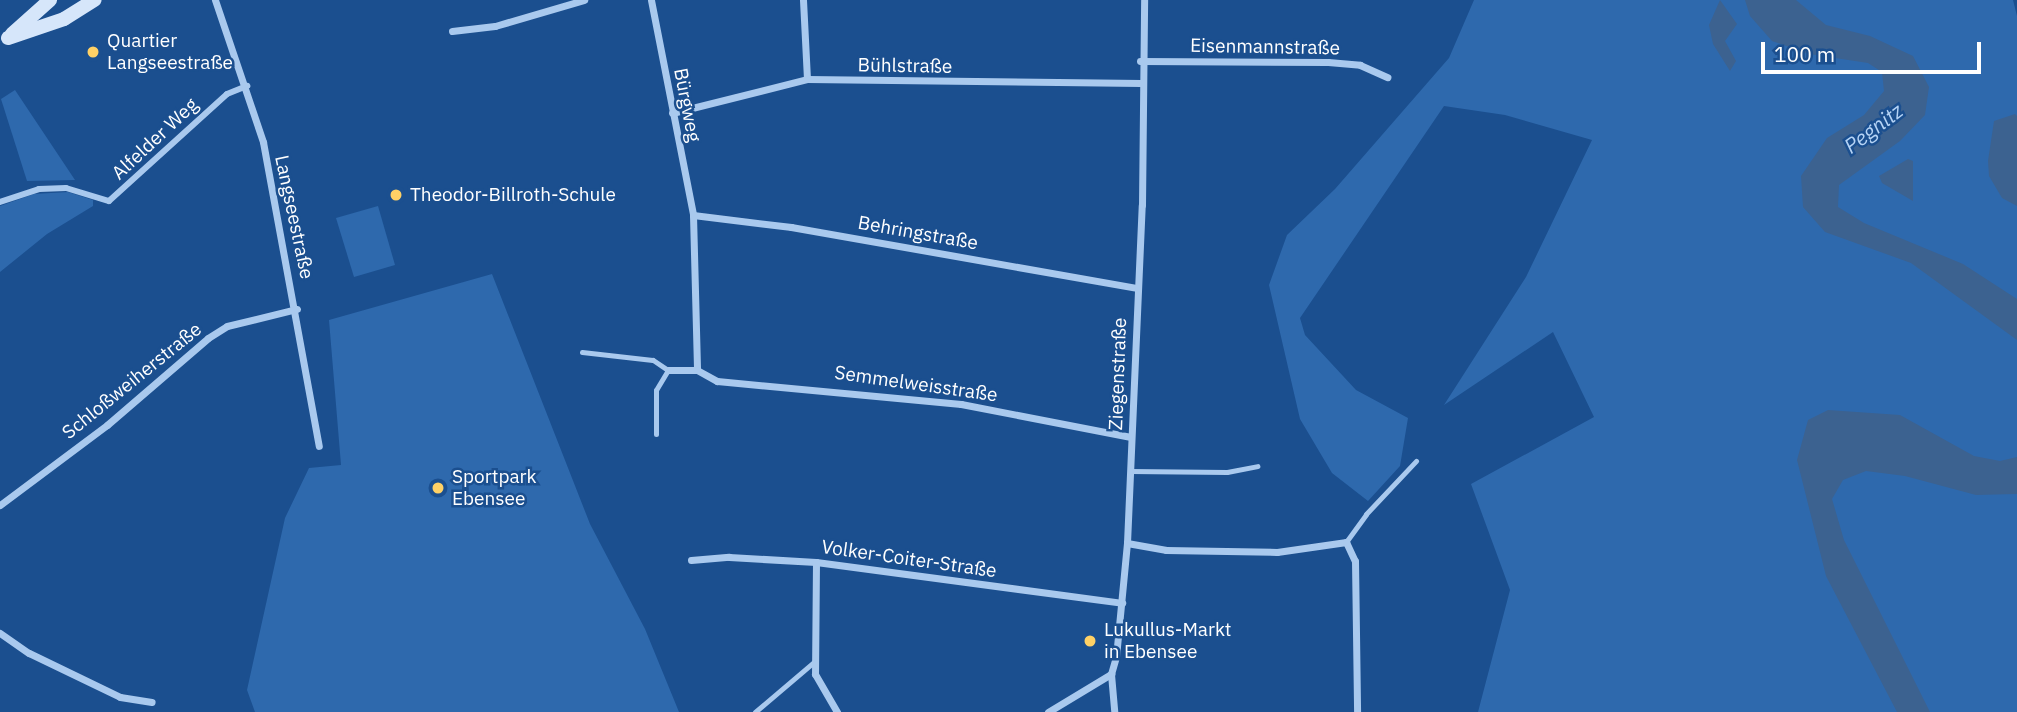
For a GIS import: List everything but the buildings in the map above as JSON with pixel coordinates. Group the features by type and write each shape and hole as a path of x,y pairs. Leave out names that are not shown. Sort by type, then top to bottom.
{"main road":[{"path":"4,40 50,0"},
{"path":"4,40 64,19 94,0"}],"street":[{"name":"Langseestraße","path":"215,0 247,86 297,309 311,421 319,446"},
{"path":"452,31 495,26 584,0"},
{"name":"Bürgweg","path":"651,0 693,215"},
{"path":"803,0 807,79"},
{"name":"Ziegenstraße","path":"1114,712 1111,674 1122,604 1127,543 1138,288 1140,61 1144,0"},
{"name":"Eisenmannstraße","path":"1140,61 1328,62 1360,65 1387,77"},
{"name":"Bühlstraße","path":"672,113 807,79 1141,83"},
{"name":"Alfelder Weg","path":"0,202 15,194 65,188 109,201 227,94 247,86"},
{"path":"693,215 697,370"},
{"name":"Behringstraße","path":"693,215 791,227 1138,288"},
{"name":"Schloßweiherstraße","path":"0,505 107,425 208,338 227,327 297,309"},
{"name":"Semmelweisstraße","path":"668,370 697,370 717,381 925,399 1131,437"},
{"path":"1127,543 1166,550 1276,552 1346,542 1355,561 1357,712"},
{"name":"Volker-Coiter-Straße","path":"691,560 729,557 816,562 1122,604"},
{"path":"816,562 815,674 837,712"},
{"path":"0,633 29,653 120,696 152,702"},
{"path":"1048,712 1111,674"}],"lane":[{"path":"582,352 653,360 668,370 656,390 656,434"},
{"path":"1346,542 1366,514 1416,461"},
{"path":"1130,471 1227,471 1257,466"},
{"path":"755,712 815,661"}],"shaded area":[{"path":"1474,0 2013,0 2017,16 2017,712 1478,712 1510,590 1471,484 1594,417 1553,332 1444,405 1526,277 1592,140 1505,115 1444,106 1300,318 1305,335 1356,390 1408,418 1400,466 1368,501 1332,473 1300,419 1269,285 1287,235 1335,189 1449,58"},
{"path":"15,90 75,180 27,181 1,99"},
{"path":"68,192 93,200 93,206 47,234 0,272 0,206 34,194"},
{"path":"378,206 395,265 354,277 336,218"},
{"name":"Sportpark Ebensee","path":"492,274 590,524 645,629 679,712 255,712 247,690 285,518 309,468 341,465 329,320"}],"water":[{"path":"1720,0 1737,24 1725,41 1736,61 1730,71 1713,44 1709,25"},
{"name":"Pegnitz","path":"1745,0 1796,0 1826,25 1870,36 1913,56 1929,87 1925,115 1900,141 1839,185 1838,207 1864,223 1963,264 2017,299 2017,340 1911,263 1825,232 1803,207 1801,176 1827,138 1864,115 1884,91 1882,72 1868,63 1809,54 1772,41 1750,16"},
{"path":"2015,114 2017,206 2002,198 1989,176 1988,161 1994,121"},
{"path":"1908,159 1913,161 1913,201 1882,183 1879,176"},
{"path":"1828,410 1900,415 1974,456 2000,461 2017,457 2017,494 1976,495 1905,476 1866,471 1843,480 1832,499 1844,540 1930,712 1897,712 1826,576 1797,460 1808,420"}],"place":[{"name":"Quartier Langseestraße","path":"93,52"},
{"name":"Theodor-Billroth-Schule","path":"396,195"},
{"name":"Sportpark Ebensee","path":"438,488"},
{"name":"Lukullus-Markt in Ebensee","path":"1090,641"}]}
